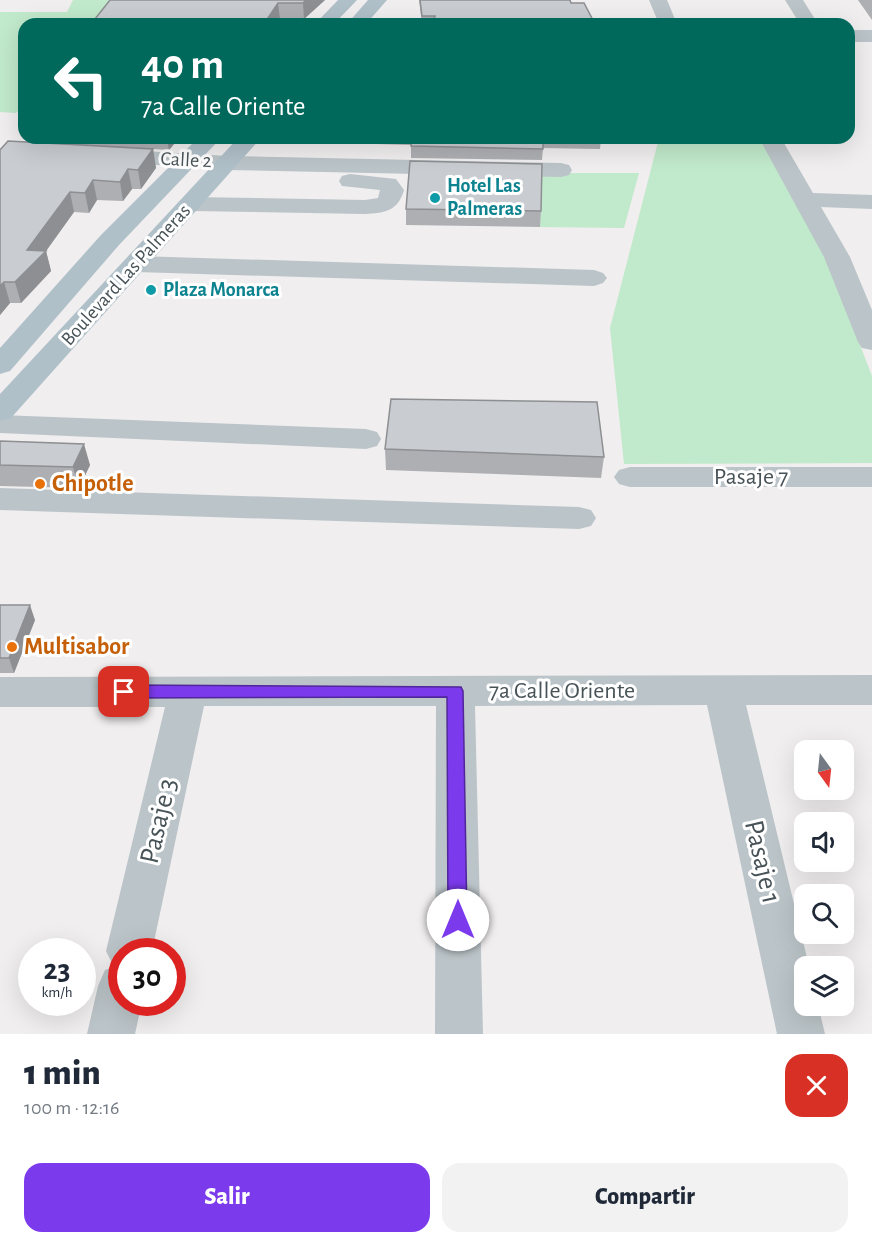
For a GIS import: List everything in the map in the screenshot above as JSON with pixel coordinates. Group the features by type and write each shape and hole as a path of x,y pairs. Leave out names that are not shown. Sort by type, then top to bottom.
{"main road":[{"path":"330,18 348,0"},
{"path":"362,18 378,0"},
{"name":"Boulevard Las Palmeras","path":"0,365 111,240 204,144"},
{"name":"Boulevard Las Palmeras","path":"0,412 245,144"}],"street":[{"path":"658,0 666,18"},
{"path":"794,0 805,18"},
{"path":"855,36 872,36"},
{"path":"773,144 837,257 872,342"},
{"name":"Calle 2","path":"94,155 188,161 222,170"},
{"path":"222,170 561,170"},
{"path":"191,204 381,206 389,201 392,190 388,184 374,182 222,170"},
{"path":"805,200 872,202"},
{"path":"137,264 594,278"},
{"path":"0,424 366,438"},
{"name":"Pasaje 7","path":"630,477 872,477"},
{"path":"0,499 579,518"},
{"name":"Pasaje 1","path":"723,690 801,1034"},
{"name":"7a Calle Oriente","path":"0,692 872,690"},
{"path":"455,691 459,1034"},
{"name":"Pasaje 3","path":"132,938 188,692"},
{"path":"111,1034 115,1016"}],"shaded area":[{"path":"369,144 600,144 600,149"}],"green space":[{"path":"73,0 195,0 182,18 18,18 18,111 16,113 0,112 0,12 67,12"},
{"path":"657,144 773,144 826,257 872,376 872,463 624,464 610,328"},
{"path":"542,173 639,173 624,228 540,227"}],"building":[{"path":"110,0 306,0 303,3 278,3 268,18 96,18"},
{"path":"420,0 570,0 571,3 584,3 592,18 434,18 435,16 422,16"},
{"path":"8,141 18,142 18,144 153,149 138,170 128,169 120,182 93,180 85,193 70,192 27,250 46,251 15,282 4,282 0,286 0,150"},
{"path":"411,144 543,144 543,149 411,146"},
{"path":"410,161 542,164 541,211 406,209"},
{"path":"391,399 597,402 604,457 385,449"},
{"path":"0,441 84,444 73,467 0,465"},
{"path":"0,605 30,605 9,658 0,658"}],"place":[{"name":"Hotel Las Palmeras","path":"435,198"},
{"name":"Plaza Monarca","path":"151,290"},
{"name":"Chipotle","path":"40,484"},
{"name":"Multisabor","path":"12,647"}],"route":[{"path":"124,692 455,691 458,920"}]}
